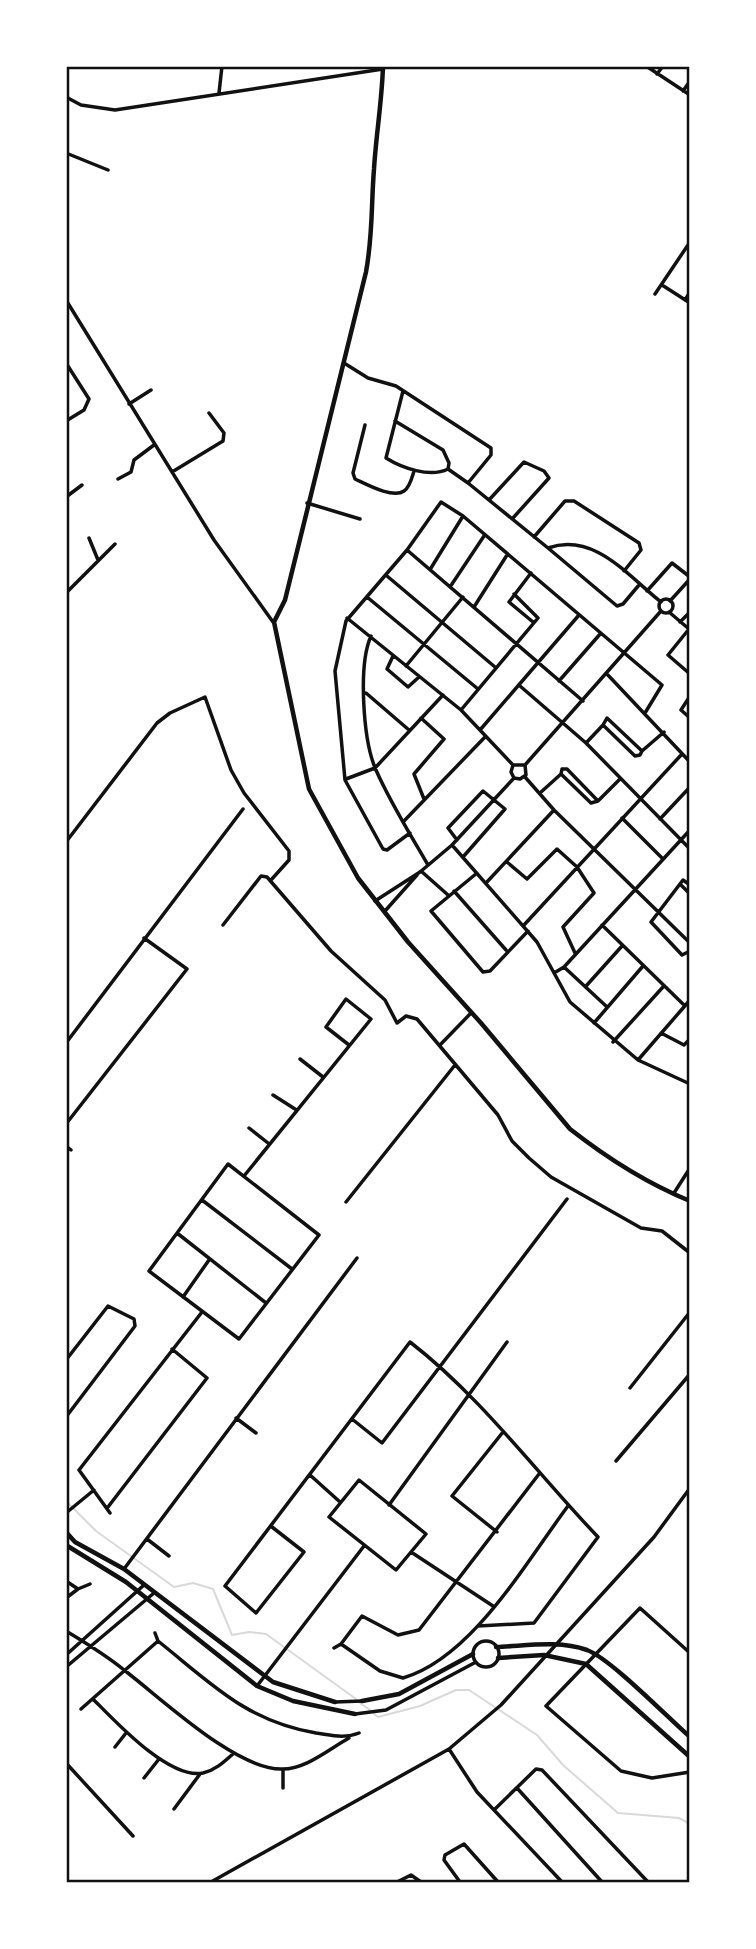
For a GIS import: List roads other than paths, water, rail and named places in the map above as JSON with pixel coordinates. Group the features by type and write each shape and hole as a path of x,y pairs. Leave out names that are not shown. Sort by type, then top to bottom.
{"street":[{"path":"219,93 222,66"},
{"path":"646,66 690,95"},
{"path":"657,74 663,66"},
{"path":"66,97 80,105 115,110 383,68 383,105 374,169 373,231 344,363 285,600 274,622"},
{"path":"683,91 690,81"},
{"path":"66,153 108,170"},
{"path":"655,294 690,242"},
{"path":"662,285 690,303"},
{"path":"684,300 690,292"},
{"path":"66,300 153,445 233,569 274,622 309,789 358,878 383,912 570,1129 597,1151 690,1201"},
{"path":"66,363 89,399 84,410 66,421"},
{"path":"344,363 368,378 381,379 403,391 491,448 491,455 468,483"},
{"path":"129,404 151,390"},
{"path":"403,391 386,458 414,471 437,472 448,469"},
{"path":"172,472 223,442 224,433 209,413"},
{"path":"396,421 443,450 449,463 448,469"},
{"path":"365,425 353,473 355,479 393,494 401,493 408,487 414,471"},
{"path":"118,479 131,472 134,460 153,445"},
{"path":"489,500 524,461 544,471 549,478 513,518"},
{"path":"448,469 513,518 617,606 623,604 639,585"},
{"path":"66,497 82,485"},
{"path":"534,537 565,501 574,501 639,543 641,550 623,571"},
{"path":"410,833 387,850 383,849 345,779 335,670 348,618 387,576 438,503 445,502 463,516 662,685 645,713"},
{"path":"307,503 360,519"},
{"path":"431,568 463,516"},
{"path":"450,587 484,535"},
{"path":"89,538 98,560"},
{"path":"548,548 563,543 585,546 604,555 661,601 670,601 690,578 666,560"},
{"path":"66,593 115,544"},
{"path":"407,550 583,701"},
{"path":"474,607 507,554"},
{"path":"647,591 672,563"},
{"path":"531,573 509,601 534,623"},
{"path":"387,576 495,667"},
{"path":"461,710 539,615 514,594"},
{"path":"367,597 478,689"},
{"path":"406,666 463,597"},
{"path":"348,618 461,710 513,765 525,765 661,611 661,601"},
{"path":"669,612 673,607 670,601"},
{"path":"661,611 669,612 689,630 668,655 690,674"},
{"path":"681,622 690,612"},
{"path":"480,730 579,615"},
{"path":"559,681 601,633"},
{"path":"371,636 364,671 364,692 375,768 428,865"},
{"path":"393,656 387,669 408,687 419,677"},
{"path":"606,673 690,762"},
{"path":"520,686 586,743 690,849"},
{"path":"364,692 409,730"},
{"path":"345,779 375,768 443,695"},
{"path":"690,696 681,710 690,718"},
{"path":"66,842 157,723 170,713 205,697 231,770 244,793 289,851 289,860 271,880"},
{"path":"421,718 444,739 414,774 424,799"},
{"path":"586,743 609,718 642,751"},
{"path":"603,725 635,756 664,732"},
{"path":"404,821 485,737"},
{"path":"524,925 682,754"},
{"path":"513,765 511,772 514,778"},
{"path":"525,765 525,777"},
{"path":"540,793 561,774 562,769 567,769 599,800"},
{"path":"561,774 592,803 599,800 620,779"},
{"path":"374,901 428,865 457,840 514,778 525,777"},
{"path":"525,777 554,810 690,943"},
{"path":"659,819 690,787"},
{"path":"457,840 448,828 482,791 505,809 463,857"},
{"path":"66,1043 243,809"},
{"path":"486,883 554,810"},
{"path":"622,818 662,858"},
{"path":"554,973 564,967 690,830"},
{"path":"452,845 524,925 570,1002 638,1060 690,1084"},
{"path":"507,862 527,879 557,849 577,867 594,893 563,927 575,953"},
{"path":"420,871 449,895"},
{"path":"383,912 420,871"},
{"path":"477,873 431,911 483,972 491,971 506,951 528,931"},
{"path":"223,925 261,876 271,880 331,951 385,1000 397,1023 411,1015 440,1045 498,1115 512,1141 551,1177 641,1228 662,1231 690,1252"},
{"path":"690,885 684,880 651,922 682,955 690,951"},
{"path":"680,884 690,894"},
{"path":"454,891 506,951"},
{"path":"602,925 684,1005"},
{"path":"66,1124 187,969 144,938"},
{"path":"587,985 622,947"},
{"path":"594,1023 643,966"},
{"path":"564,967 587,985 607,1006"},
{"path":"614,1042 663,987"},
{"path":"244,1176 371,1019 346,999 326,1027 349,1045"},
{"path":"638,1060 690,1000"},
{"path":"440,1045 471,1013"},
{"path":"661,1032 684,1045 690,1039"},
{"path":"300,1059 323,1077"},
{"path":"346,1202 455,1065"},
{"path":"273,1095 295,1110"},
{"path":"249,1128 268,1143"},
{"path":"228,1164 244,1176 319,1235 239,1339 149,1271 228,1164"},
{"path":"673,1194 690,1168"},
{"path":"352,1419 382,1443 567,1199"},
{"path":"202,1200 292,1269"},
{"path":"177,1233 266,1304"},
{"path":"124,1569 358,1258"},
{"path":"183,1297 209,1260"},
{"path":"66,1360 108,1306 134,1320 133,1328 66,1417"},
{"path":"110,1513 77,1470 203,1311"},
{"path":"630,1388 690,1312"},
{"path":"272,1527 304,1552 256,1613 225,1586 410,1342 440,1366 469,1395 598,1537 534,1623 478,1626"},
{"path":"389,1505 506,1342"},
{"path":"108,1507 207,1378 172,1349"},
{"path":"616,1461 690,1374"},
{"path":"236,1418 256,1433"},
{"path":"497,1532 452,1496 503,1432"},
{"path":"334,1648 341,1644 362,1616 385,1631 398,1635 410,1634 427,1623 539,1474"},
{"path":"310,1475 340,1503"},
{"path":"359,1480 389,1505 426,1534 396,1570 330,1517 359,1480"},
{"path":"211,1882 449,1749 490,1716 654,1537 690,1488"},
{"path":"68,1512 94,1490"},
{"path":"341,1644 380,1671 403,1678 453,1651 478,1626 568,1506"},
{"path":"66,1532 75,1542 124,1569 283,1688 335,1702 362,1701 399,1694 473,1654 481,1643 491,1643 496,1647 498,1658"},
{"path":"147,1539 169,1556"},
{"path":"66,1545 138,1591 257,1686 293,1701 355,1714 386,1710 476,1662 489,1666 498,1658 544,1655 586,1664 690,1757"},
{"path":"257,1686 364,1546"},
{"path":"411,1552 493,1606"},
{"path":"66,1581 78,1589"},
{"path":"66,1598 90,1584"},
{"path":"66,1656 144,1585"},
{"path":"66,1667 153,1593"},
{"path":"690,1653 640,1608 546,1706 621,1771 652,1778 690,1772"},
{"path":"66,1631 92,1645 234,1753 256,1764 283,1770 308,1761 359,1733"},
{"path":"155,1633 158,1641 254,1715 293,1729 349,1738"},
{"path":"81,1709 158,1641"},
{"path":"496,1647 557,1644 595,1654 690,1737"},
{"path":"473,1654 476,1662"},
{"path":"93,1699 126,1733 159,1759 200,1774"},
{"path":"115,1747 126,1733"},
{"path":"449,1749 477,1792 562,1882"},
{"path":"174,1809 200,1774 217,1768 234,1753"},
{"path":"144,1778 159,1759"},
{"path":"66,1763 133,1836"},
{"path":"495,1809 536,1769 542,1770 648,1882"},
{"path":"283,1770 283,1788"},
{"path":"517,1788 602,1882"},
{"path":"460,1882 444,1860 445,1855 464,1844 498,1882"},
{"path":"397,1882 415,1875 421,1882"}],"waterway":[{"path":"66,1501 96,1531 174,1587 193,1583 213,1589 232,1635 249,1632 266,1634 356,1699"},
{"path":"374,1714 378,1717 420,1706 456,1690 469,1690 537,1735 563,1765 618,1813 679,1818 690,1824"},
{"path":"360,1703 370,1710"}]}
